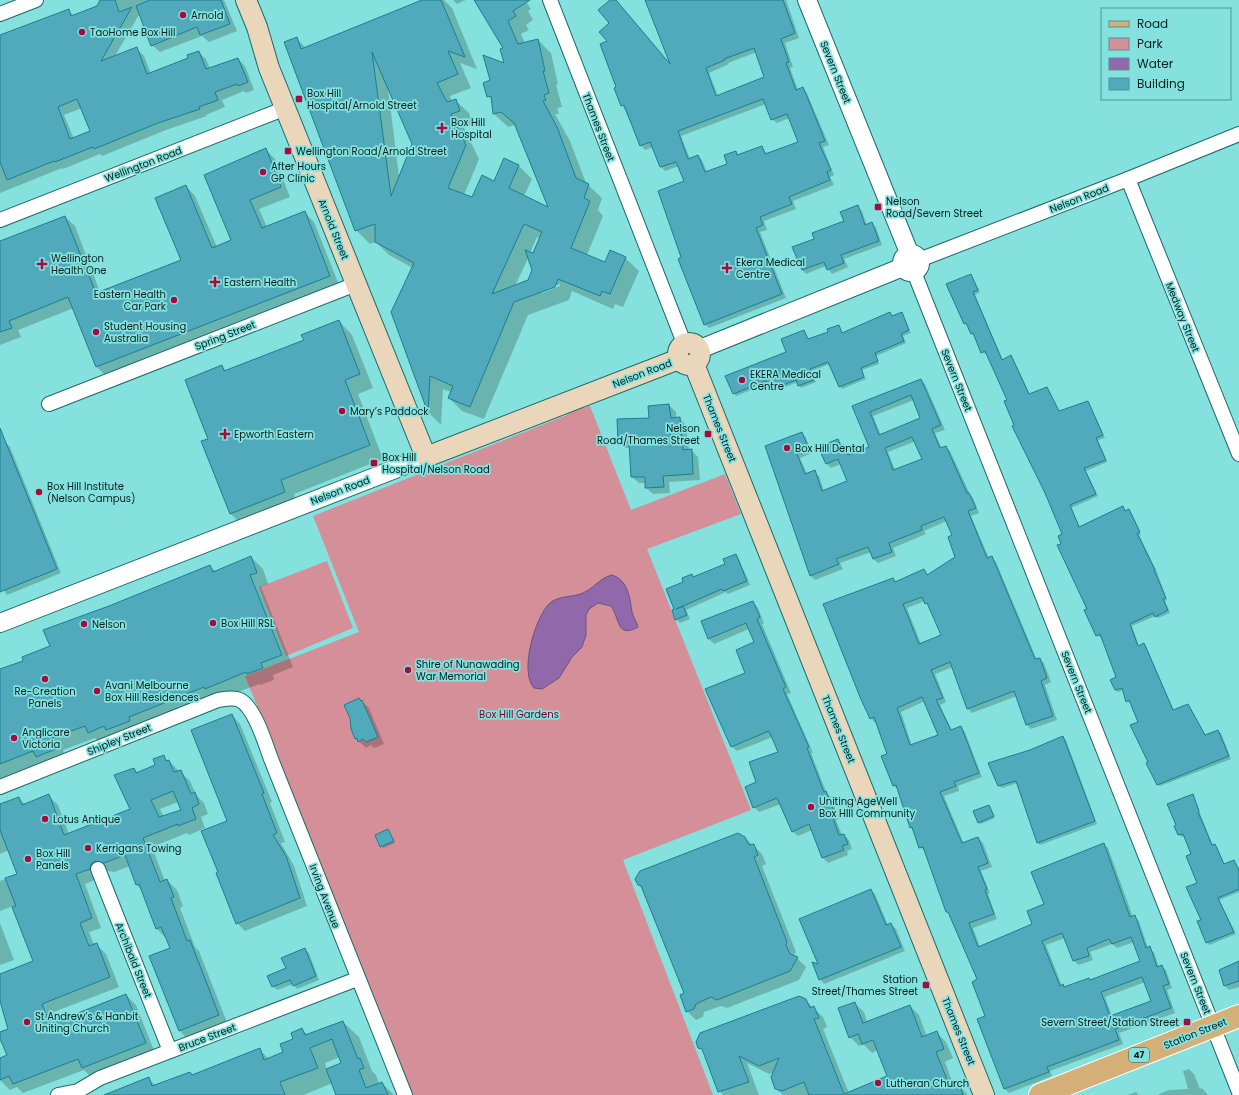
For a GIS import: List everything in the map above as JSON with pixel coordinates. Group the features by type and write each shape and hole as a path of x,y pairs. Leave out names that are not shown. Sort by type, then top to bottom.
{"main road":[{"name":"Arnold Street","path":"246,0 286,108 426,457"},
{"name":"Nelson Road","path":"426,457 689,354"},
{"name":"Thames Street","path":"689,354 984,1095"},
{"name":"Station Street","path":"1040,1095 1239,1016"}],"street":[{"path":"0,14 36,0"},
{"name":"Thames Street","path":"550,0 689,354"},
{"name":"Severn Street","path":"807,0 1239,1092"},
{"name":"Wellington Road","path":"0,220 286,108"},
{"name":"Nelson Road","path":"689,354 911,263 1128,179 1239,134"},
{"name":"Medway Street","path":"1128,179 1239,454"},
{"name":"Spring Street","path":"49,404 356,284"},
{"name":"Nelson Road","path":"0,623 426,457"},
{"name":"Shipley Street","path":"0,786 218,700 226,698 240,700"},
{"name":"Irving Avenue","path":"240,700 248,707 256,724 357,979 405,1095"},
{"name":"Archibald Street","path":"98,869 170,1051"},
{"name":"Bruce Street","path":"59,1095 75,1092 94,1082 170,1051 357,979"}],"green space":[{"name":"Box Hill Gardens","path":"578,404 584,408 590,406 631,510 725,474 741,514 647,549 751,810 623,860 713,1095 413,1095 245,676 359,632 313,516 567,415 569,408"},
{"path":"327,561 353,628 286,656 259,587"}],"water":[{"path":"612,575 617,577 625,585 638,627 631,630 622,629 611,606 598,603 589,609 586,615 586,635 582,647 572,657 559,678 542,689 534,688 530,680 528,670 528,658 534,633 544,611 553,601 583,593 604,578"}],"building":[{"path":"100,0 115,0 119,12 132,7 101,61 137,47 147,74 188,58 187,55 199,51 206,69 238,58 248,82 238,86 237,84 215,92 218,100 199,107 200,109 158,123 94,149 93,147 55,162 54,161 7,180 0,162 0,35 69,9 71,16 97,6","holes":["77,99 90,131 70,139 58,107"]},
{"name":"Arnold","path":"150,0 221,0 230,24 200,35 197,27 151,46 136,6"},
{"path":"422,0 441,0 465,57 448,51 458,74 437,83 447,102 456,99 460,111 451,114 466,145 448,188 472,197 482,175 494,181 504,158 519,165 509,188 548,207 514,123 501,112 493,114 491,96 487,97 483,83 490,80 483,55 504,63 500,49 503,48 474,0 530,0 513,11 516,16 508,21 518,44 538,39 545,71 543,71 549,93 544,95 546,100 543,101 557,127 576,178 589,184 584,198 590,201 571,248 605,262 610,250 626,257 610,294 602,291 600,296 558,279 555,287 514,302 470,407 448,398 453,386 430,376 428,413 391,312 414,263 375,242 375,224 355,231 284,42 297,37 301,49","holes":["372,52 412,144 391,196","524,224 542,232 533,253 525,250 532,270 528,280 492,294"]},
{"path":"610,0 616,0 670,64 645,0 783,0 795,33 781,39 789,62 786,63 796,90 803,87 825,141 819,143 831,170 827,172 830,180 789,197 792,204 760,217 763,225 756,228 782,294 704,325 678,259 681,257 658,191 684,181 676,162 660,167 650,142 640,146 624,105 621,106 614,88 616,87 600,44 607,41 599,32 609,23 598,10","holes":["754,48 764,77 716,96 706,68 725,60 724,59","763,99 771,120 787,114 798,142 765,154 762,146 737,155 736,151 724,155 727,164 705,172 698,155 688,159 678,131"]},
{"path":"266,148 281,187 250,200 262,228 305,211 330,276 96,367 68,297 9,321 12,328 0,332 0,241 65,216 96,293 181,260 155,198 186,185 212,248 231,240 204,175"},
{"path":"858,205 865,225 872,222 879,241 841,255 844,263 827,270 824,262 802,270 792,247 814,239 812,233 844,221 840,212"},
{"path":"971,274 978,290 973,292 1002,360 1011,355 1029,394 1047,387 1059,411 1088,401 1103,435 1096,438 1106,460 1084,468 1096,494 1070,505 1079,527 1123,506 1125,511 1129,509 1140,532 1137,533 1155,570 1166,598 1163,599 1168,610 1155,617 1153,613 1130,624 1138,646 1144,643 1173,710 1188,704 1205,735 1218,730 1229,756 1157,785 1146,763 1148,762 1130,725 1138,722 1129,700 1126,702 1122,688 1115,690 1110,680 1116,677 1100,634 1096,636 1084,610 1087,609 1057,545 1061,544 1058,536 1062,534 1045,493 1012,426 1014,425 1004,401 1007,400 985,351 981,353 973,333 971,334 966,323 964,324 946,284"},
{"path":"890,312 892,316 902,312 909,330 901,334 904,341 875,353 878,361 861,368 864,377 839,387 828,362 810,369 814,380 798,386 796,380 770,390 766,381 733,394 725,376 786,352 781,339 804,330 808,339 828,332 827,329 839,325 842,333"},
{"path":"339,320 360,374 345,380 370,445 281,480 285,492 230,514 201,441 208,439 185,380 222,365 224,371 304,340 301,335"},
{"path":"921,379 941,425 932,429 940,448 946,446 967,493 969,493 976,508 968,511 987,558 992,556 1035,659 1040,658 1047,678 1041,681 1053,716 1026,725 1014,691 967,709 950,662 931,670 943,698 936,700 951,730 961,726 979,773 954,782 956,786 940,792 962,843 978,837 988,863 978,867 987,889 985,890 994,914 969,923 978,947 1032,924 1027,911 1044,904 1031,872 1104,843 1130,917 1135,915 1146,948 1150,946 1157,967 1162,965 1169,984 1163,986 1171,1008 1115,1029 1119,1040 1047,1067 1049,1072 1004,1089 977,1019 985,1016 972,982 977,979 948,912 946,912 923,847 919,848 912,827 910,828 896,785 893,786 881,756 887,754 874,717 870,719 860,697 823,604 893,578 895,582 924,569 927,575 955,557 948,537 952,535 944,517 921,526 922,530 889,543 892,552 873,559 868,547 836,559 839,564 810,576 765,446 802,432 809,449 797,454 805,474 815,470 822,491 847,481 838,459 826,464 818,447 838,439 841,446 844,445 848,455 869,447 852,406","holes":["911,395 920,418 879,435 870,412","912,437 922,459 893,470 885,448","922,597 925,604 927,603 941,635 919,644 903,604","922,697 938,735 910,745 897,708","1062,933 1073,961 1089,956 1087,948 1109,939 1112,944 1131,937 1140,961 1090,980 1089,978 1064,987 1063,984 1060,986 1042,941","1142,977 1151,1001 1110,1016 1101,992"]},
{"path":"669,404 671,418 680,417 683,450 692,449 693,474 663,476 664,487 645,488 645,477 631,477 629,442 618,442 617,419 649,418 648,406"},
{"path":"0,428 57,569 0,592"},
{"path":"736,554 747,581 723,591 722,589 676,609 683,606 687,615 675,620 672,610 674,609 666,589 683,582 682,578 692,574 693,577 725,564 723,559"},
{"path":"251,556 257,573 250,575 282,655 261,663 263,668 247,674 246,672 205,689 204,687 129,717 130,721 106,730 104,726 88,733 85,726 52,738 56,749 36,757 33,751 0,764 0,669 23,661 22,657 50,646 43,630 109,606 210,565 213,572"},
{"path":"753,601 760,617 757,619 786,687 783,689 809,747 807,748 824,792 826,791 835,814 832,815 839,835 844,834 848,844 842,846 844,850 822,858 809,824 792,832 777,798 753,808 745,787 756,782 749,762 778,752 769,731 731,747 705,689 745,673 736,650 754,642 746,623 708,639 701,621"},
{"path":"359,698 361,701 362,700 378,737 366,742 363,739 358,742 357,738 355,739 351,729 350,718 344,705"},
{"path":"232,714 264,793 262,794 277,833 273,835 286,856 300,898 236,924 216,873 218,872 201,831 227,821 191,730"},
{"path":"1063,736 1095,821 1037,843 1016,781 998,786 988,763 1030,750"},
{"path":"164,755 166,761 169,760 174,772 181,770 191,794 195,792 199,804 192,808 196,819 178,826 178,824 143,838 160,882 167,879 174,897 171,898 187,941 190,940 219,1015 179,1031 149,956 170,948 161,927 156,929 139,884 136,885 125,855 104,863 95,861 91,864 90,869 76,874 92,918 80,923 89,946 97,943 110,977 42,1004 50,1024 126,994 146,1043 82,1068 78,1059 13,1084 9,1076 0,1080 0,1058 7,1055 0,1039 0,1032 8,1029 0,1001 0,974 33,961 12,907 16,906 5,878 17,874 0,830 0,804 19,797 22,805 49,794 64,835 130,809 114,775 134,768 136,773 155,765 153,759","holes":["173,791 181,810 159,817 151,800"]},
{"path":"1193,794 1199,811 1198,812 1212,845 1215,844 1224,864 1234,860 1239,870 1239,889 1218,898 1234,932 1206,943 1197,921 1201,920 1186,887 1197,883 1186,856 1191,854 1183,834 1178,835 1174,826 1176,825 1167,804"},
{"path":"989,805 994,816 978,823 973,811"},
{"path":"388,829 394,841 380,847 375,835"},
{"path":"738,833 745,837 749,845 754,844 758,855 754,857 787,942 786,945 790,954 798,957 790,971 717,1000 711,997 696,1004 694,1009 686,1012 680,995 684,993 641,886 638,885 635,879 640,871"},
{"path":"871,889 886,925 891,923 901,947 819,980 812,962 818,964 799,919"},
{"path":"305,948 316,976 293,986 290,980 272,987 267,976 286,968 281,958"},
{"path":"1239,961 1239,981 1224,986 1219,970"},
{"path":"799,996 806,999 810,1008 814,1006 819,1018 814,1019 844,1094 887,1076 873,1040 862,1044 858,1034 849,1038 838,1008 855,1002 863,1023 910,1005 922,1037 937,1031 944,1049 936,1052 950,1087 959,1083 963,1095 809,1095 804,1082 782,1091 775,1089 771,1077 779,1058 759,1066 739,1056 749,1082 718,1092 702,1049 698,1048 696,1042 700,1033"},
{"path":"343,1021 358,1059 360,1058 364,1068 359,1070 366,1088 382,1082 388,1095 336,1095 326,1069 341,1063 332,1039 310,1048 318,1068 280,1082 285,1095 104,1095 149,1077 152,1086 190,1072 192,1075 260,1048 264,1060 283,1052 280,1044 293,1039 291,1033 302,1028 305,1035"}],"place":[{"name":"Arnold","path":"183,15"},
{"name":"TaoHome Box Hill","path":"82,32"},
{"name":"Box Hill Hospital/Arnold Street","path":"299,99"},
{"name":"Box Hill Hospital","path":"442,128"},
{"name":"Wellington Road/Arnold Street","path":"288,151"},
{"name":"After Hours GP Clinic","path":"263,172"},
{"name":"Nelson Road/Severn Street","path":"878,207"},
{"name":"Wellington Health One","path":"42,264"},
{"name":"Ekera Medical Centre","path":"727,268"},
{"name":"Eastern Health","path":"215,282"},
{"name":"Eastern Health Car Park","path":"174,300"},
{"name":"Student Housing Australia","path":"96,332"},
{"name":"EKERA Medical Centre","path":"742,380"},
{"name":"Mary’s Paddock","path":"342,411"},
{"name":"Epworth Eastern","path":"225,434"},
{"name":"Nelson Road/Thames Street","path":"708,434"},
{"name":"Box Hill Dental","path":"787,448"},
{"name":"Box Hill Hospital/Nelson Road","path":"374,463"},
{"name":"Box Hill Institute (Nelson Campus)","path":"39,492"},
{"name":"Box Hill RSL","path":"213,623"},
{"name":"Nelson","path":"84,624"},
{"name":"Shire of Nunawading War Memorial","path":"408,670"},
{"name":"Re-Creation Panels","path":"45,679"},
{"name":"Avani Melbourne Box Hill Residences","path":"97,691"},
{"name":"Anglicare Victoria","path":"14,738"},
{"name":"Uniting AgeWell Box HIll Community","path":"811,807"},
{"name":"Lotus Antique","path":"45,819"},
{"name":"Kerrigans Towing","path":"88,848"},
{"name":"Box Hill Panels","path":"28,859"},
{"name":"Station Street/Thames Street","path":"926,985"},
{"name":"St Andrew’s & Hanbit Uniting Church","path":"27,1022"},
{"name":"Severn Street/Station Street","path":"1187,1022"},
{"name":"Lutheran Church","path":"878,1083"}]}
